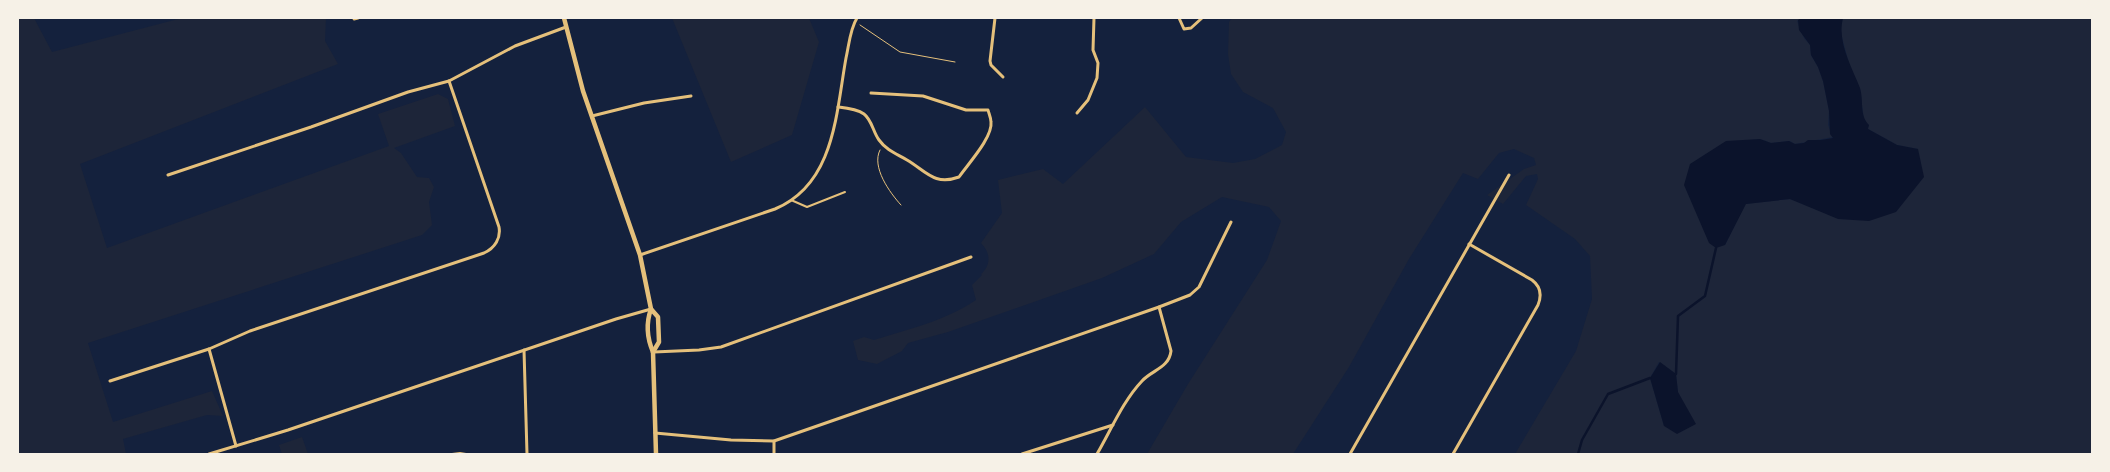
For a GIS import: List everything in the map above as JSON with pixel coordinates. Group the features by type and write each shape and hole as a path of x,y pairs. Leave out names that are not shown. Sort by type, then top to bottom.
{"main road":[{"path":"564,18 592,116 640,255 651,309 658,317 659,342 653,352"},
{"path":"651,309 648,318 649,342 653,352 656,454"}],"street":[{"path":"640,255 775,209 792,200 809,185 822,166 828,150 854,22 857,18"},
{"path":"995,18 990,62 1003,77"},
{"path":"1077,113 1088,100 1097,78 1098,63 1093,50 1094,18"},
{"path":"1179,18 1184,29 1191,28 1202,18"},
{"path":"168,175 408,92 450,81 515,46 566,27"},
{"path":"110,381 209,349 250,331 484,253 494,246 499,236 499,226 450,81"},
{"path":"838,107 856,110 865,115 882,144 892,152 910,161 926,174 944,179 959,177 985,141 991,122 988,110 966,110 923,96 871,93"},
{"path":"592,116 644,102 691,96"},
{"path":"1350,454 1509,175"},
{"path":"655,433 731,440 774,441 1159,307 1190,294 1199,287 1231,222"},
{"path":"1453,454 1538,305 1540,297 1538,285 1532,280 1469,244"},
{"path":"653,352 721,347 972,257"},
{"path":"1097,454 1140,383 1150,373 1164,366 1170,357 1171,351 1159,307"},
{"path":"209,454 651,309"},
{"path":"209,349 236,446"},
{"path":"524,350 527,454"},
{"path":"1022,454 1114,425"},
{"path":"774,441 774,454"}],"lane":[{"path":"792,200 802,206 812,206 845,192"},
{"path":"452,454 466,454"}],"path":[{"path":"854,22 900,52 955,62"},
{"path":"882,144 877,155 878,169 890,193 901,205"}],"shaded area":[{"path":"18,18 34,18 52,52 182,18 326,18 325,41 338,64 80,164 107,248 389,146 378,114 438,94 448,99 455,126 394,148 401,153 417,177 429,178 434,187 429,202 432,225 422,235 88,343 113,422 212,391 223,416 207,415 123,439 126,454 18,454"},
{"path":"672,18 809,18 819,42 792,135 731,162"},
{"path":"1232,18 1801,18 1797,21 1804,38 1810,45 1811,55 1823,81 1829,111 1828,125 1833,137 1795,144 1790,141 1771,143 1760,139 1740,141 1725,245 1745,204 1790,199 1841,219 1918,149 1897,145 1868,129 1864,120 1860,90 1850,67 1840,30 1843,18 2092,18 2092,454 1515,454 1576,351 1592,299 1590,256 1575,239 1526,205 1538,179 1537,174 1526,176 1503,204 1487,195 1524,169 1536,165 1534,158 1514,149 1499,153 1478,179 1463,173 1409,259 1349,367 1293,454 1147,454 1188,384 1267,260 1281,221 1269,207 1222,197 1181,222 1154,254 1102,278 948,332 908,343 902,351 877,364 858,360 853,341 864,337 874,340 926,324 952,314 976,300 972,285 982,275 988,263 987,251 981,243 1002,213 998,180 1043,169 1063,184 1145,107 1186,157 1233,163 1255,159 1282,145 1286,132 1273,108 1243,92 1231,74 1228,54 1229,22","holes":["1659,362 1676,374 1678,392 1664,426 1650,378"]},
{"path":"1801,18 1843,18 1843,45 1860,88 1864,117 1869,125 1868,129 1897,145 1918,149 1924,177 1896,212 1869,221 1838,219 1790,199 1746,204 1725,245 1716,248 1709,243 1684,185 1690,164 1726,141 1760,139 1771,143 1789,141 1795,144 1804,143 1808,140 1833,138 1830,134 1829,111 1823,81 1811,55 1810,45 1799,30 1798,20"},
{"path":"1660,362 1676,374 1678,392 1696,424 1677,434 1664,426 1650,378"},
{"path":"302,437 308,454 282,454 279,445"}],"waterway":[{"path":"1676,374 1678,316 1705,296 1716,248"},
{"path":"1578,454 1582,440 1608,394 1650,378"}]}
